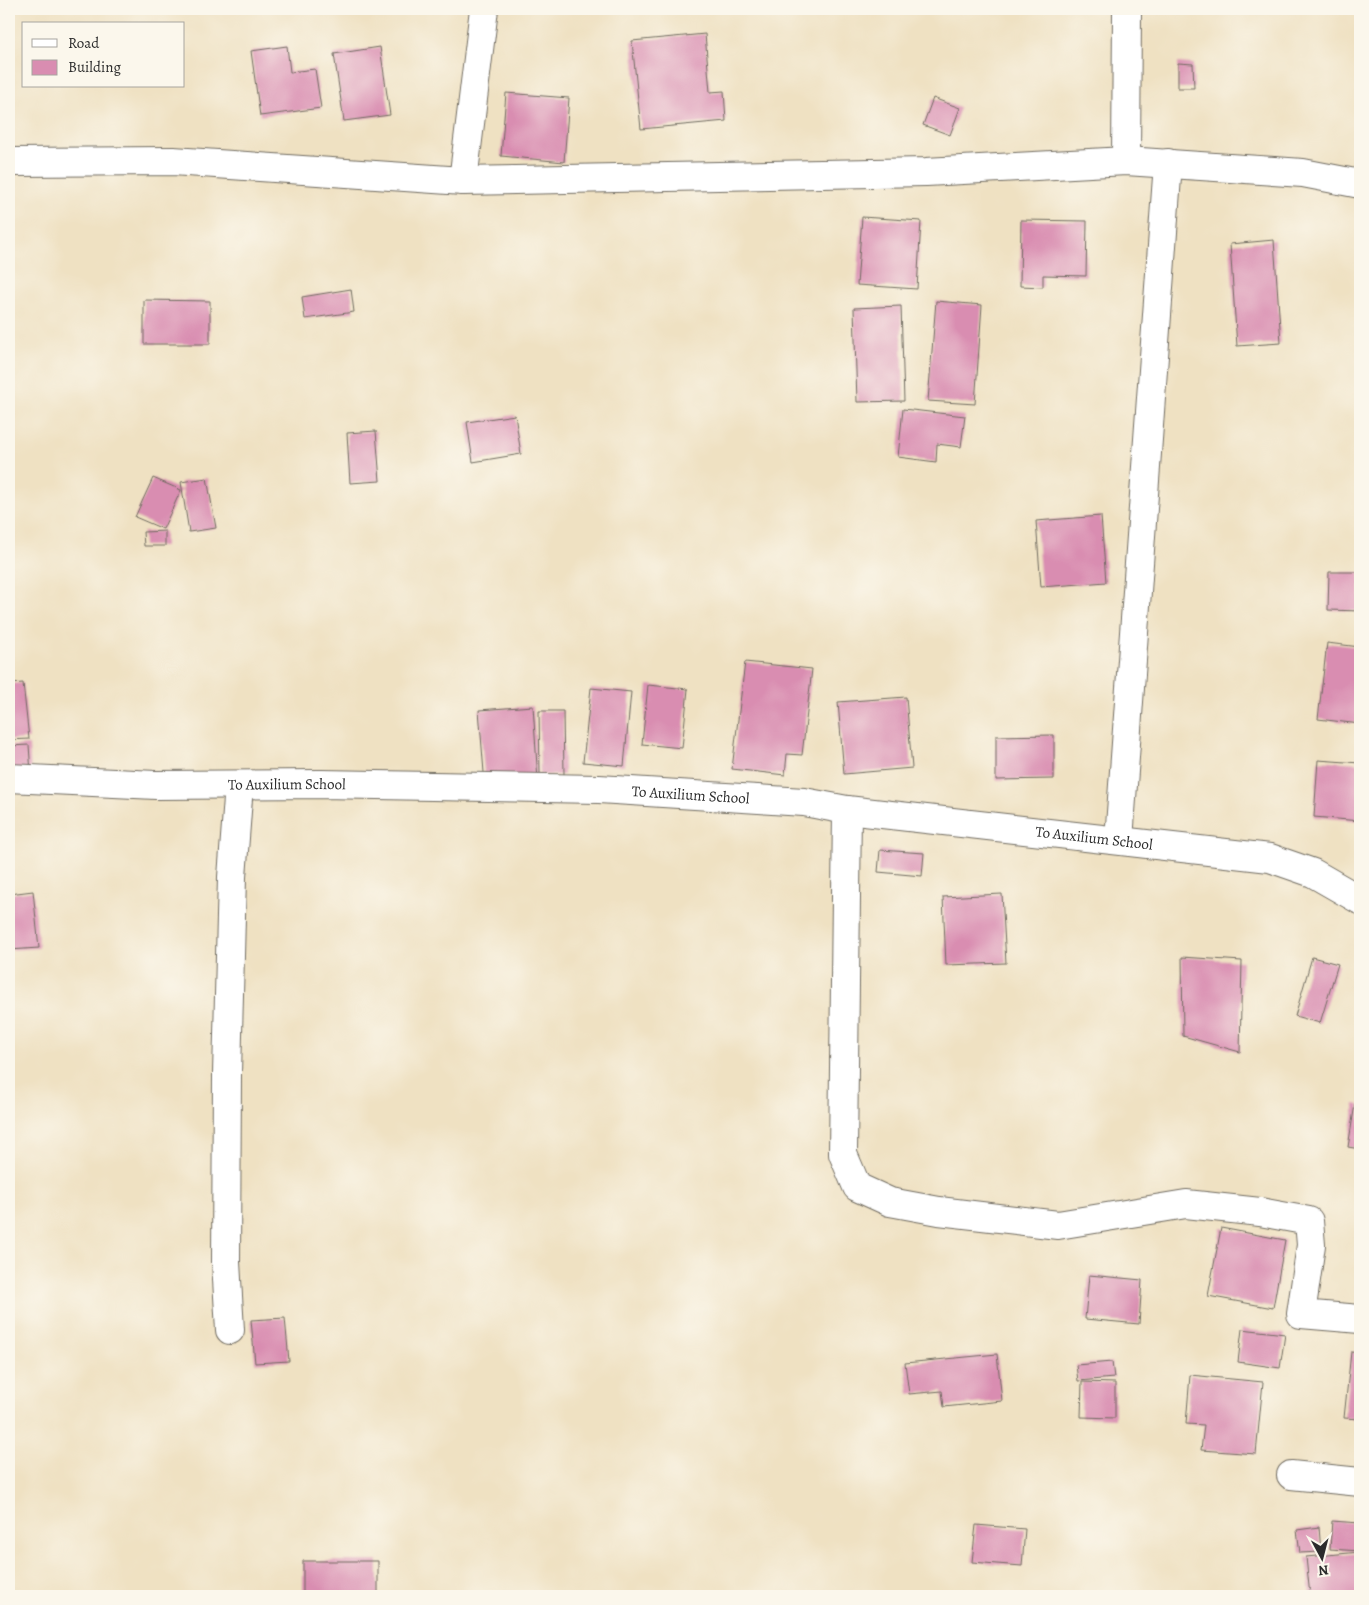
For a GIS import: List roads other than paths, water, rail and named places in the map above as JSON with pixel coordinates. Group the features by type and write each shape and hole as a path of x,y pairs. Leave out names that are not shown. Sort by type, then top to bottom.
{"street":[{"path":"463,181 484,9"},
{"path":"1126,161 1127,9"},
{"path":"9,162 173,161 463,181 926,172 1126,161 1303,173 1360,184"},
{"path":"1119,840 1168,163"},
{"name":"To Auxilium School","path":"9,778 156,785 331,784 599,789 804,802 847,810 1270,858 1313,872 1360,900"},
{"path":"230,1330 226,1262 227,1074 232,877 239,785"},
{"path":"847,810 843,1154 857,1188 890,1202 929,1209 1058,1225 1186,1204 1260,1212 1309,1221 1311,1245 1301,1314 1360,1319"},
{"path":"1291,1475 1360,1482"}]}
